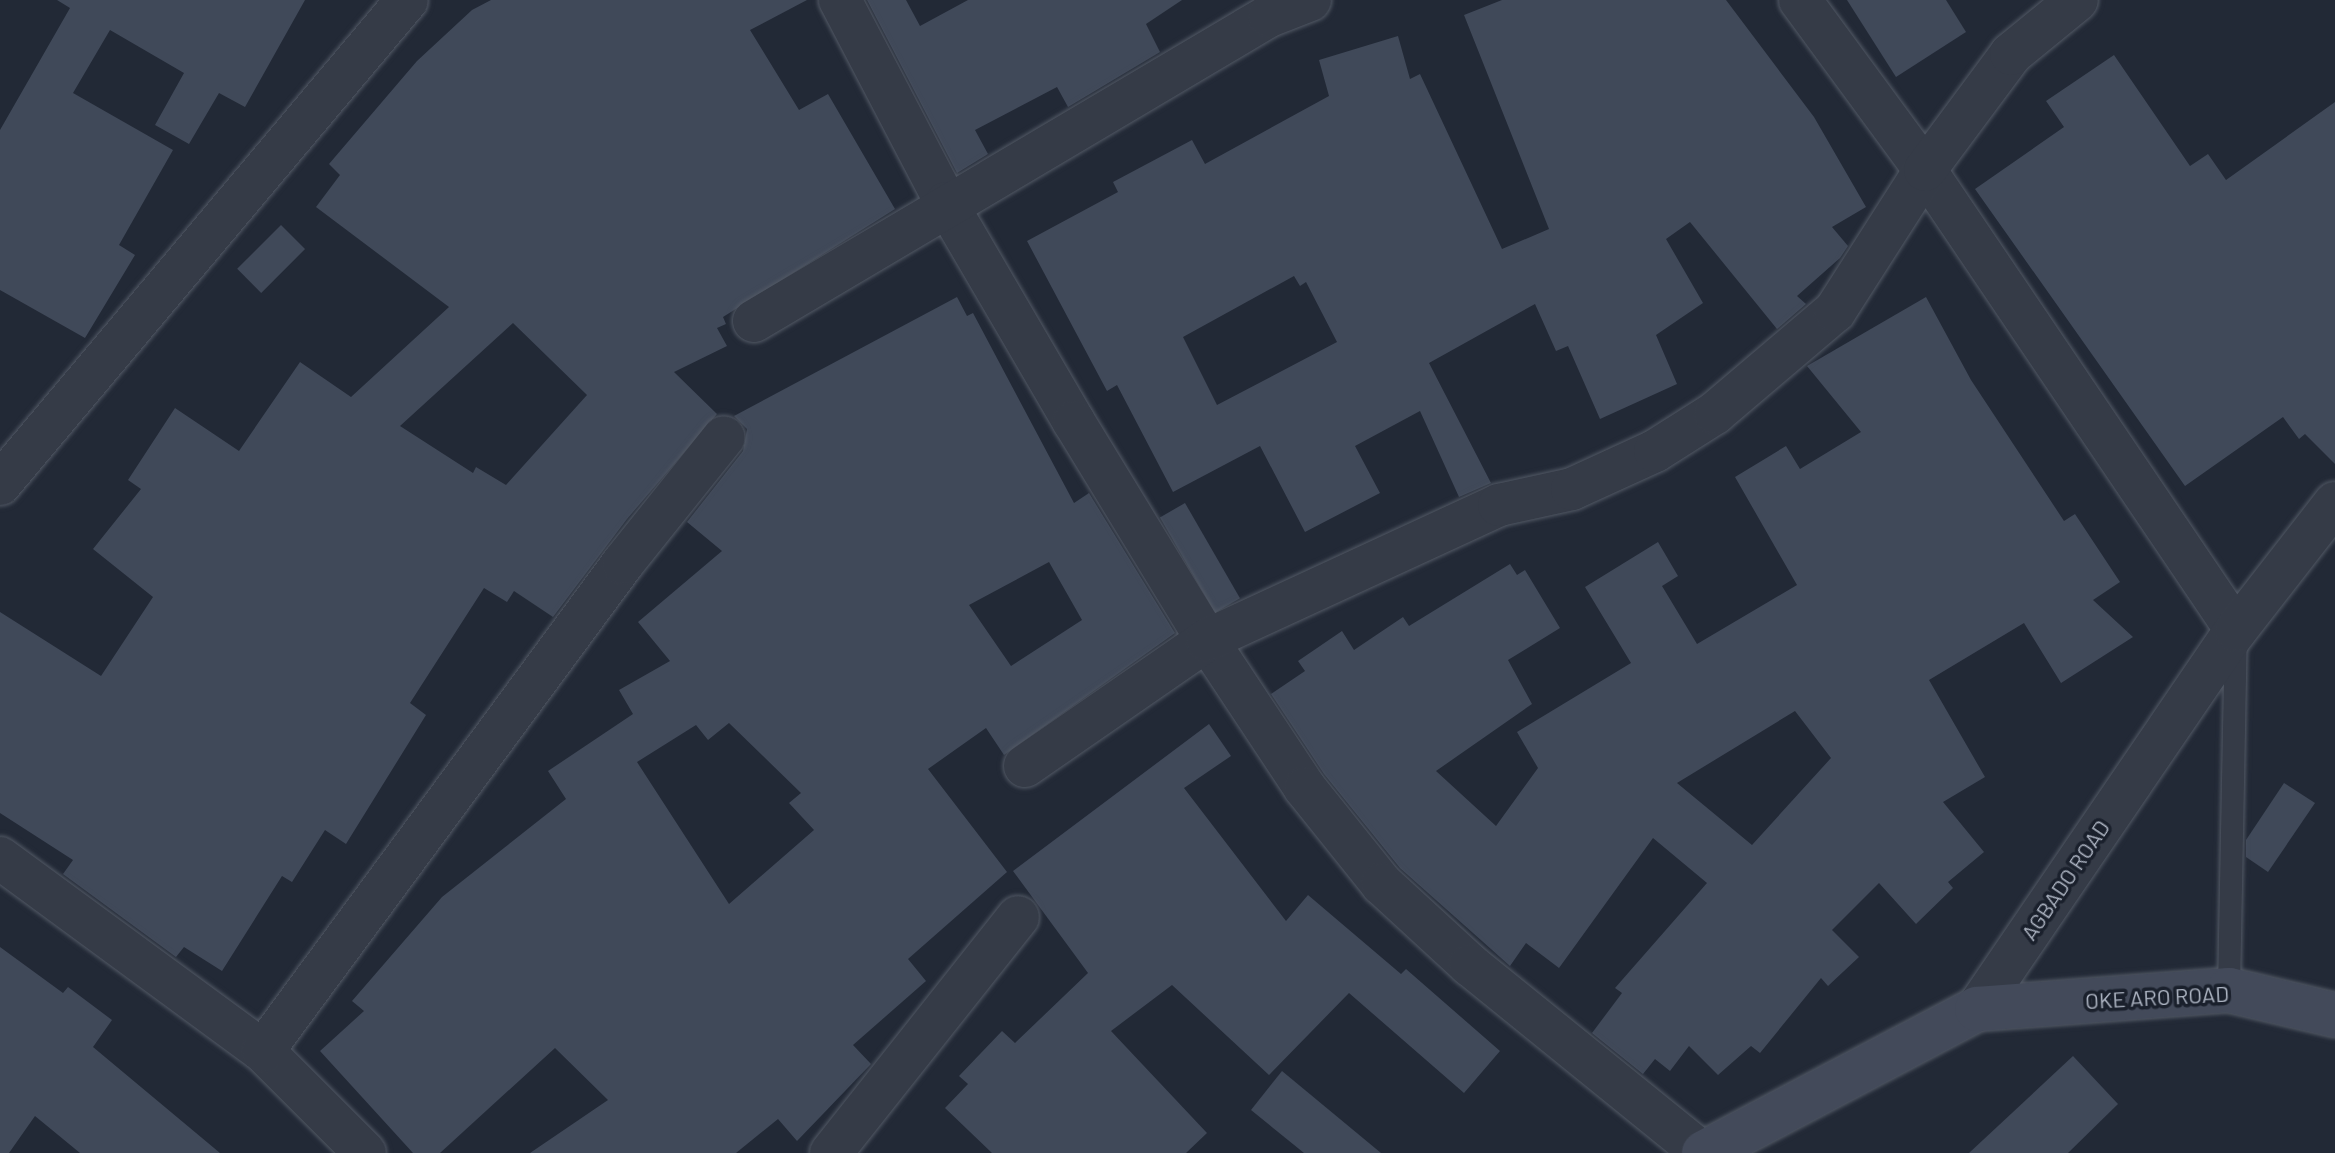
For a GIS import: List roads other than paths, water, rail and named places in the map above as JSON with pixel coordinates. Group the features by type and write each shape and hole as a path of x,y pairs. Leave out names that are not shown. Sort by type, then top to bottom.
{"main road":[{"name":"OKE ARO ROAD","path":"1977,1009 2229,990 2335,1015"},
{"name":"AGBADO ROAD","path":"1703,1153 1977,1009"}],"street":[{"path":"0,484 407,0"},
{"path":"840,0 946,203 1207,640 1305,788 1382,884 1470,965 1703,1153"},
{"path":"754,321 946,203 1269,16 1310,0"},
{"path":"1800,0 1925,170 2236,630"},
{"path":"1025,766 1207,640 1499,505 1572,489 1655,451 1691,428 1835,311 1925,170 2011,54 2077,0"},
{"path":"263,1051 587,611 724,437"},
{"name":"AGBADO ROAD","path":"1977,1009 2236,630 2335,503"},
{"path":"0,858 263,1051 364,1153"},
{"path":"831,1153 1018,917"}],"lane":[{"path":"2229,990 2236,630"}]}
